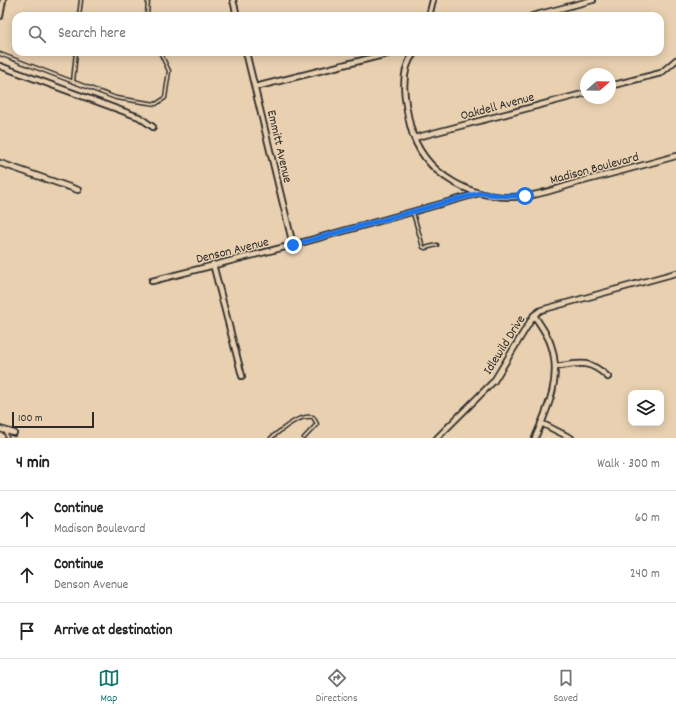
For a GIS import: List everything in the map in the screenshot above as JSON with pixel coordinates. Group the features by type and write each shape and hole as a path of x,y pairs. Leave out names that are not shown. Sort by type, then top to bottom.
{"street":[{"path":"0,16 3,0"},
{"path":"233,0 236,12"},
{"path":"430,12 433,0"},
{"path":"545,12 573,3 593,0"},
{"name":"Emmitt Avenue","path":"247,56 256,87 293,245"},
{"path":"256,87 379,56"},
{"name":"Madison Boulevard","path":"411,56 406,74 405,102 414,138 422,154 435,170 454,184 480,193 505,196 525,196 676,156"},
{"path":"616,84 661,73 676,60"},
{"path":"0,66 139,117 153,127"},
{"name":"Oakdell Avenue","path":"414,138 580,95"},
{"path":"0,163 78,190"},
{"name":"Denson Avenue","path":"152,281 213,264 293,245 480,193"},
{"path":"213,264 242,376"},
{"name":"Idlewild Drive","path":"436,438 494,381 534,315 541,310 554,305 676,273"},
{"path":"534,315 551,345 556,372 549,404 535,438"},
{"path":"555,367 582,362 597,366 608,377"},
{"path":"541,424 571,438"},
{"path":"0,429 14,433"}],"lane":[{"path":"80,12 81,0"},
{"path":"147,12 148,0"},
{"path":"0,54 116,98 160,103 166,98 168,71 162,56"},
{"path":"73,82 76,56"},
{"path":"413,212 422,247 437,246"},
{"path":"271,438 293,421 308,416 313,417 317,424 304,438"},
{"path":"6,430 8,438"}],"route":[{"path":"293,245 480,193 505,196 525,196"}]}
